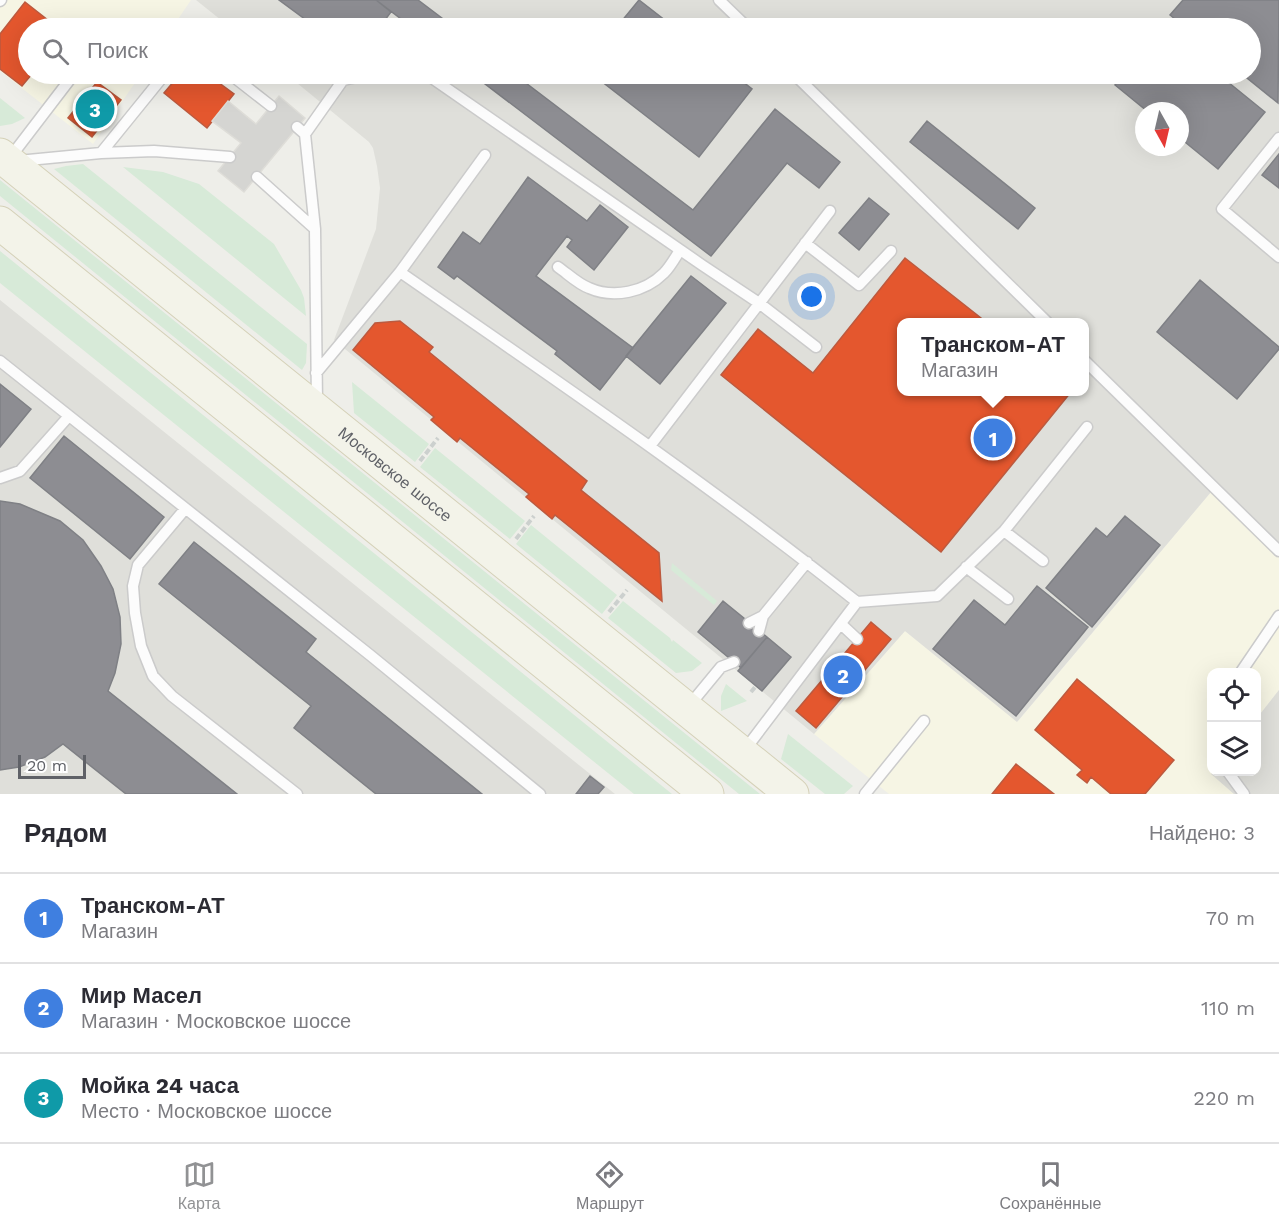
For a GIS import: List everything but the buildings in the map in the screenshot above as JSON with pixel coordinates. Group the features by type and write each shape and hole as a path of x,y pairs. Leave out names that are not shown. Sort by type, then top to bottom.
{"main road":[{"name":"Московское шоссе","path":"4,158 792,794"},
{"path":"0,224 707,794"}],"lane":[{"path":"719,0 738,18"},
{"path":"4,158 66,84"},
{"path":"101,153 157,84"},
{"path":"243,84 271,106"},
{"path":"317,409 315,229 301,130 334,84"},
{"path":"440,84 759,303 816,347"},
{"path":"804,84 1043,318"},
{"path":"1279,138 1222,209 1279,257"},
{"path":"4,158 154,151 230,157"},
{"path":"316,373 400,272 484,155"},
{"path":"256,177 315,229"},
{"path":"650,446 830,211"},
{"path":"805,243 859,285 891,251"},
{"path":"558,267 588,288 608,293 629,292 649,285 664,273 680,250"},
{"path":"400,272 650,446 807,562 857,602 937,596 1004,531 1087,427"},
{"path":"0,361 540,794"},
{"path":"1089,365 1279,551"},
{"path":"0,478 20,471 69,416"},
{"path":"185,509 138,565 133,586 141,646 153,676 172,696 297,794"},
{"path":"1004,531 1043,561"},
{"path":"759,631 764,616 807,562"},
{"path":"966,567 1008,599"},
{"path":"742,753 857,602"},
{"path":"749,623 764,616"},
{"path":"1244,668 1279,616"},
{"path":"841,624 857,639"},
{"path":"721,668 723,653"},
{"path":"687,709 721,668 734,662"},
{"path":"865,794 924,721"},
{"path":"1231,776 1244,794"}],"path":[{"path":"752,692 756,686"}],"shaded area":[{"path":"0,0 191,0 179,18 18,18 18,84 134,84 93,144 0,71"},
{"path":"196,0 1279,0 1279,555 1211,492 1017,722 905,631 814,734 334,340 376,229 380,188 373,148 369,142 298,84 1261,84 1261,18 218,18"},
{"path":"0,98 25,118 0,126"},
{"path":"83,164 307,344 306,363 302,370 54,169"},
{"path":"123,167 163,172 199,184 274,244 301,290 306,316"},
{"path":"0,180 760,794 739,794 0,196"},
{"path":"0,251 672,794 634,794 0,283"},
{"path":"0,300 615,794 0,794"},
{"path":"352,382 429,444 415,462 354,413"},
{"path":"435,448 525,521 510,539 420,467"},
{"path":"1211,492 1279,555 1279,690 1261,713 1261,668 1207,668 1207,776 1214,776 1234,794 889,794 814,734 905,631 1018,721"},
{"path":"531,525 617,595 602,614 516,544"},
{"path":"672,563 717,601 714,605 671,570"},
{"path":"623,601 672,642 673,640 702,663 692,671 676,673 608,618"},
{"path":"726,684 747,701 721,711 721,696"},
{"path":"1279,690 1279,794 1234,794 1213,776 1261,776 1261,713"},
{"path":"788,734 853,786 844,794 825,794 781,759"}],"place":[{"name":"Мойка 24 часа","path":"95,109"},
{"name":"Транском-АТ","path":"993,438"},
{"name":"Мир Масел","path":"843,675"}]}
